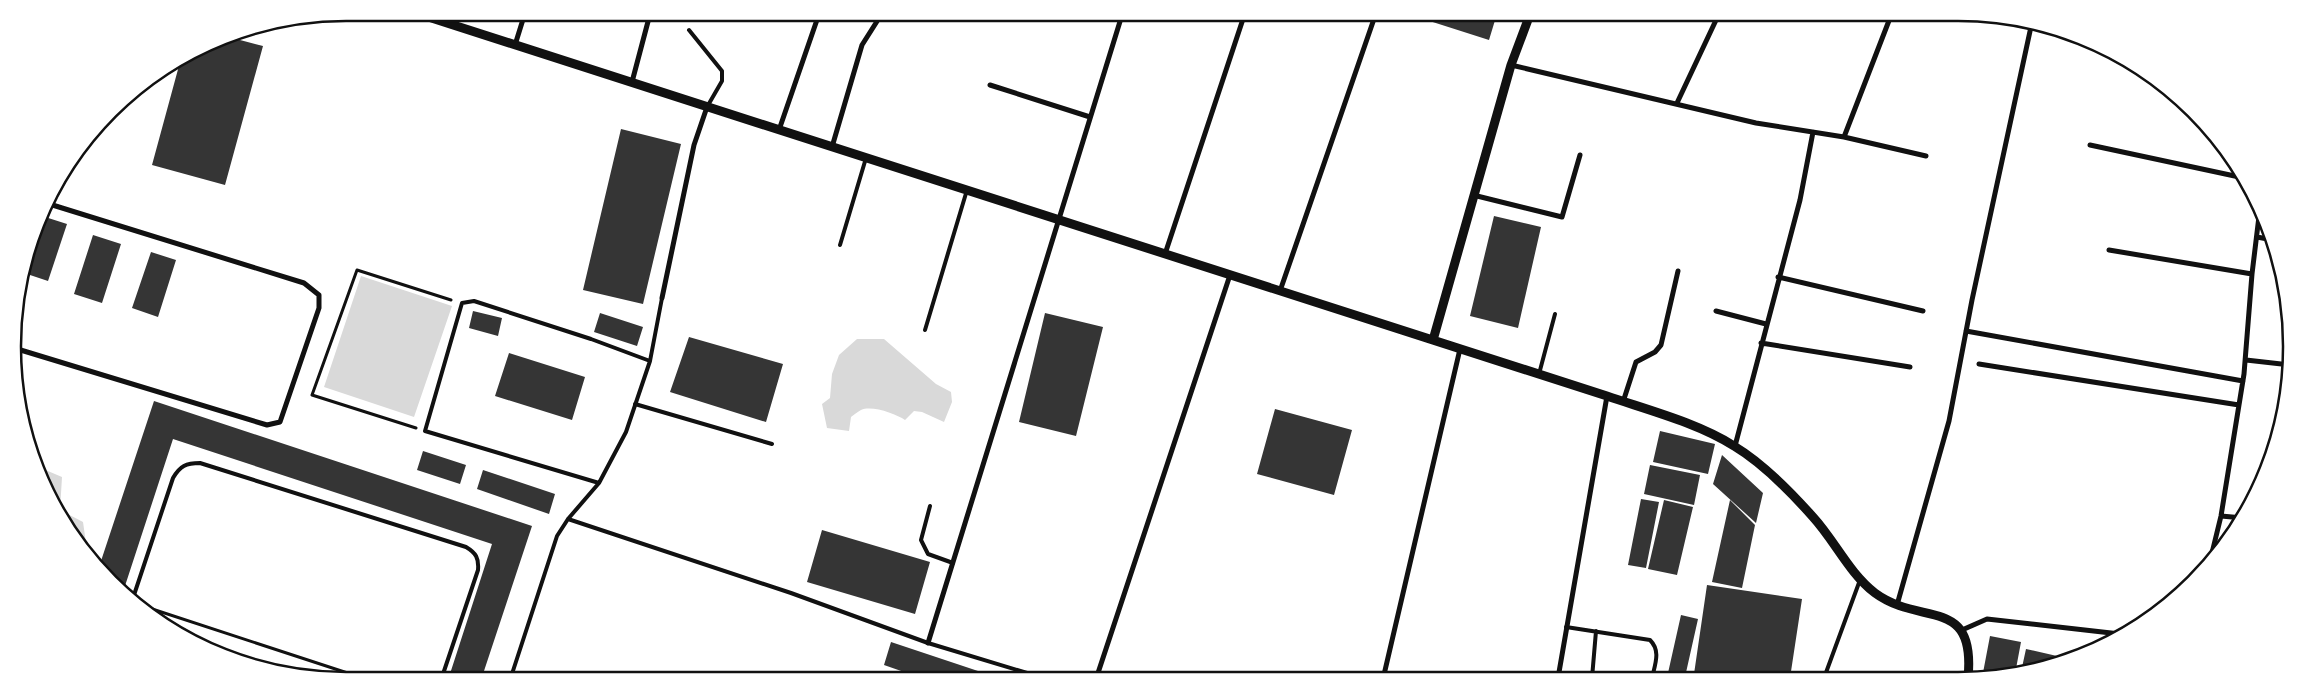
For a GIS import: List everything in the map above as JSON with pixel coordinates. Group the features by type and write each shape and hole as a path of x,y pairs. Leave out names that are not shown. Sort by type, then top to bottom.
{"street":[{"path":"441,21 1607,396 1711,433 1735,446 1769,471 1814,518 1860,580 1877,594 1897,604 1946,620 1962,630 1969,649 1968,672"},
{"path":"516,45 523,21"},
{"path":"632,82 648,21"},
{"path":"779,130 817,21"},
{"path":"832,147 862,45 877,21"},
{"path":"928,643 1120,21"},
{"path":"1165,254 1242,21"},
{"path":"1280,291 1373,21"},
{"path":"1433,340 1511,65 1528,21"},
{"path":"1677,103 1716,21"},
{"path":"1844,137 1889,21"},
{"path":"1897,604 1949,421 1966,331 2030,29"},
{"path":"1511,65 1756,123 1844,137 1926,156"},
{"path":"990,85 1090,117"},
{"path":"662,298 694,145 707,107"},
{"path":"1735,446 1778,277 1800,200 1813,132"},
{"path":"2090,145 2234,176"},
{"path":"1473,195 1562,217 1580,155"},
{"path":"21,350 268,425 280,422 319,308 319,295 304,283 54,205"},
{"path":"2213,548 2246,360 2252,274 2258,223"},
{"path":"2257,237 2264,238"},
{"path":"2109,250 2252,274"},
{"path":"1623,402 1636,362 1655,352 1661,345 1678,271"},
{"path":"1098,672 1230,275"},
{"path":"1778,277 1923,312"},
{"path":"1716,310 1766,324"},
{"path":"1966,331 2243,381"},
{"path":"1761,343 1910,367"},
{"path":"1384,672 1460,349"},
{"path":"2246,360 2282,364"},
{"path":"1980,364 2239,405"},
{"path":"1559,672 1607,396"},
{"path":"2220,516 2234,517"},
{"path":"1962,630 1987,619 2111,633"}],"lane":[{"path":"689,30 722,71 722,81 707,107"},
{"path":"840,245 866,158"},
{"path":"925,330 967,190"},
{"path":"513,672 557,536 568,519 599,484 626,432 650,361 662,298"},
{"path":"599,484 424,430 462,303 474,301 591,339 650,361"},
{"path":"1539,374 1556,314"},
{"path":"635,404 772,444"},
{"path":"135,593 173,478 180,468 188,463 200,464 466,547 474,552 479,561 478,570 444,672"},
{"path":"930,506 921,540 928,554 953,563"},
{"path":"568,519 791,593 928,643 1024,672"},
{"path":"1826,672 1860,580"},
{"path":"1566,627 1650,640 1656,646 1658,655 1654,672"},
{"path":"1593,672 1596,631"}],"path":[{"path":"424,430 312,395 357,270 462,303"},
{"path":"154,609 345,672"}],"shaded area":[{"path":"361,276 452,306 414,417 324,387"},
{"path":"857,339 884,339 936,384 951,392 952,402 944,422 922,412 914,411 905,420 884,411 866,409 851,417 849,431 827,428 822,404 830,398 832,374 839,355"},
{"path":"46,470 62,477 61,501"},
{"path":"68,514 83,522 86,541"}],"building":[{"path":"1430,21 1495,21 1489,40"},
{"path":"240,40 263,46 225,185 152,165 178,69 222,46"},
{"path":"621,129 681,144 643,304 583,290"},
{"path":"1494,216 1541,227 1518,328 1470,316"},
{"path":"48,218 67,224 48,281 29,275"},
{"path":"93,235 121,244 102,303 74,294"},
{"path":"151,252 176,260 158,317 132,308"},
{"path":"473,311 502,318 498,336 469,328"},
{"path":"600,313 643,327 637,346 594,332"},
{"path":"1045,313 1103,327 1076,436 1019,422"},
{"path":"689,337 783,364 766,422 670,392"},
{"path":"509,353 585,377 572,420 495,396"},
{"path":"154,401 532,526 484,672 451,672 492,544 173,439 125,584 101,560"},
{"path":"1275,409 1352,430 1334,495 1257,474"},
{"path":"1660,431 1715,444 1708,474 1653,462"},
{"path":"423,451 466,465 460,484 417,470"},
{"path":"1722,455 1763,493 1756,523 1713,484"},
{"path":"1650,465 1700,475 1694,505 1644,494"},
{"path":"483,470 555,494 549,514 477,489"},
{"path":"1641,499 1659,502 1646,568 1628,565"},
{"path":"1664,500 1693,507 1677,575 1648,569"},
{"path":"1730,500 1755,525 1742,588 1712,582"},
{"path":"822,530 930,562 915,614 807,582"},
{"path":"1707,585 1802,599 1791,672 1694,672"},
{"path":"1681,615 1698,619 1686,672 1668,672"},
{"path":"1990,636 2021,642 2016,667 1983,671"},
{"path":"891,642 981,672 904,672 884,665"},
{"path":"2026,649 2056,656 2042,661 2022,666"}]}
